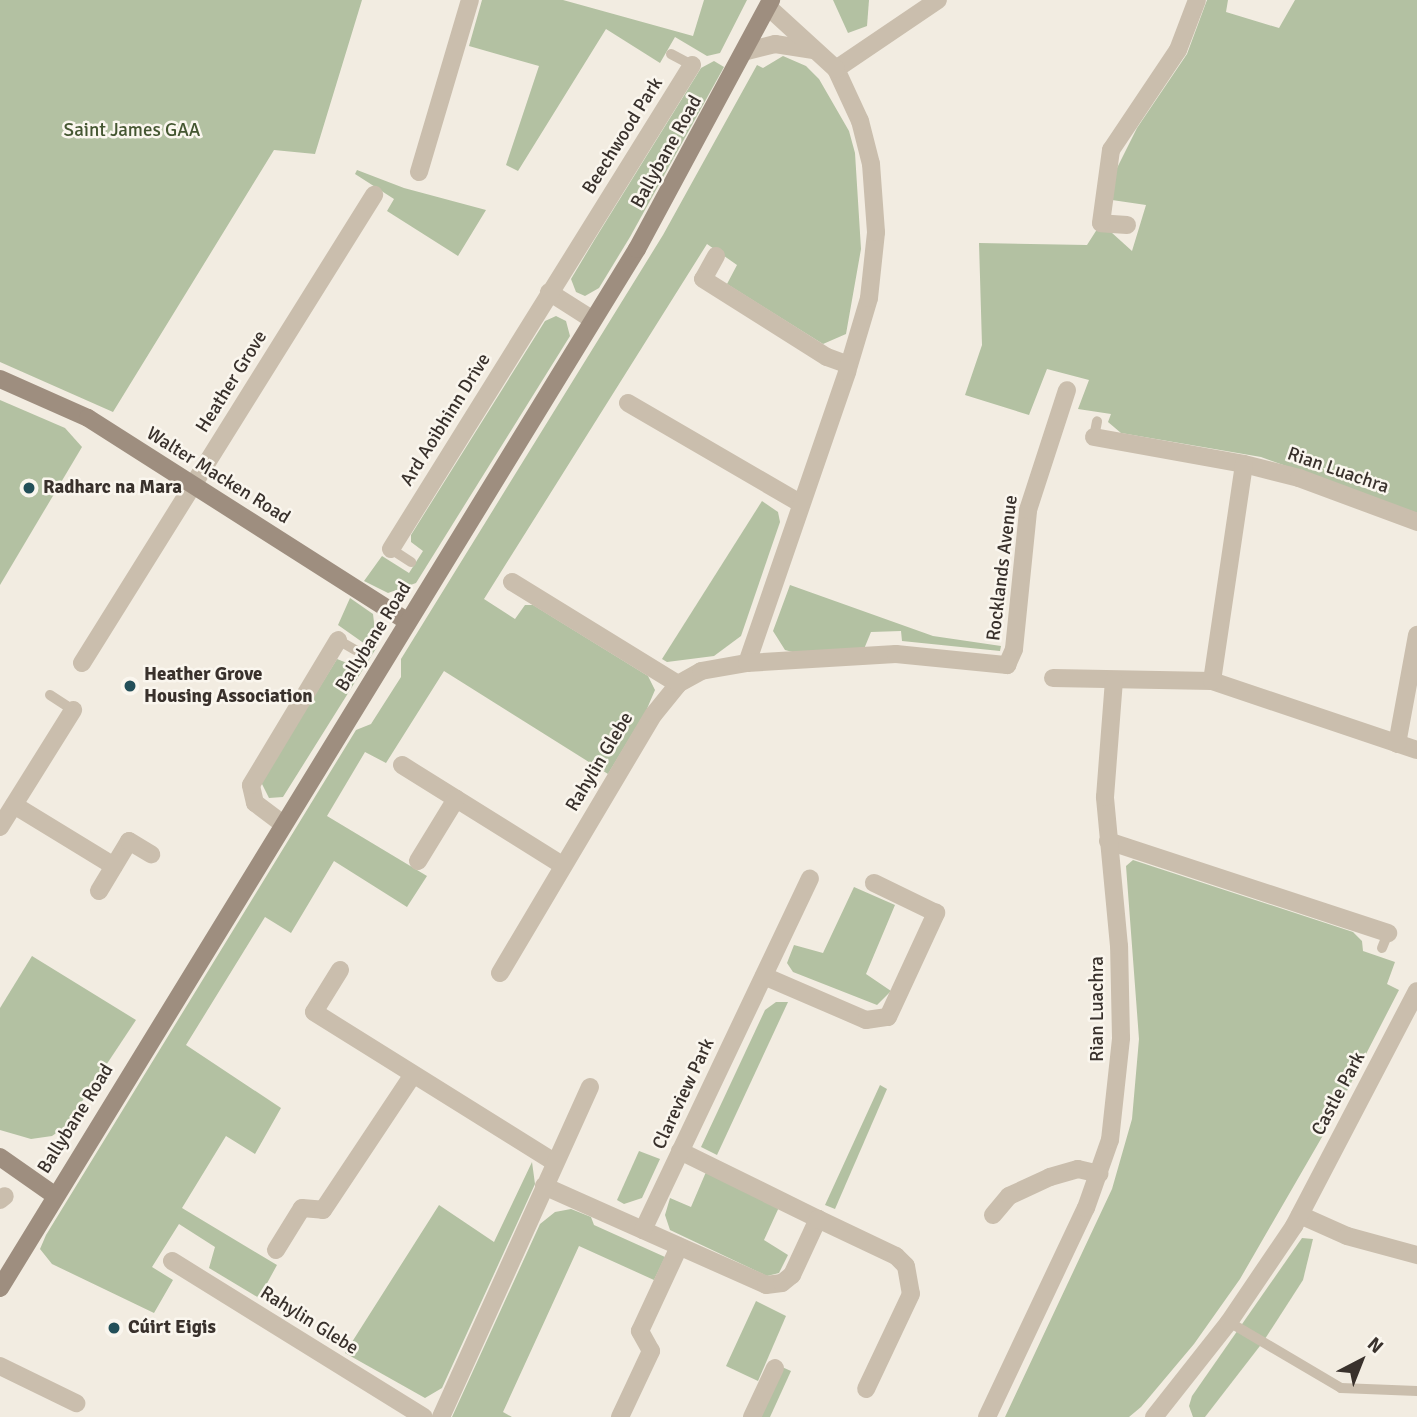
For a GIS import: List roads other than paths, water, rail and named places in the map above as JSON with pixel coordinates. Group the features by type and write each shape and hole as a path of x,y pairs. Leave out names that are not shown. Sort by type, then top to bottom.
{"main road":[{"name":"Ballybane Road","path":"0,1288 54,1195 686,165 769,4"},
{"name":"Walter Macken Road","path":"0,379 88,418 408,622"},
{"path":"0,1157 54,1195"}],"street":[{"path":"419,172 470,0"},
{"path":"836,69 938,0"},
{"path":"1127,225 1101,223 1111,150 1178,50 1197,0"},
{"path":"747,663 849,365 869,298 876,210 860,121 836,69 769,4"},
{"path":"747,51 785,44 817,51"},
{"name":"Beechwood Park","path":"577,248 692,65"},
{"name":"Heather Grove","path":"82,663 374,195"},
{"name":"Ard Aoibhinn Drive","path":"391,550 577,248"},
{"path":"716,256 703,279 827,357 849,365"},
{"path":"549,292 593,320"},
{"name":"Rocklands Avenue","path":"919,655 1002,667 1011,660 1028,510 1067,390"},
{"path":"628,403 800,503"},
{"name":"Rian Luachra","path":"1095,429 1299,478 1417,522"},
{"path":"1212,681 1244,464"},
{"path":"512,582 678,684"},
{"path":"1397,744 1417,635"},
{"path":"283,824 255,803 251,785 338,640"},
{"name":"Rahylin Glebe","path":"500,973 654,714 678,684 701,671 747,663 919,655"},
{"path":"1053,678 1212,681 1417,750"},
{"name":"Rian Luachra","path":"986,1417 1099,1174 1110,1140 1121,1038 1119,946 1105,785 1114,680"},
{"path":"0,827 73,710"},
{"path":"402,765 562,865"},
{"path":"418,861 456,799"},
{"path":"14,805 114,866"},
{"path":"99,891 129,841 151,854"},
{"path":"1108,841 1385,941"},
{"name":"Clareview Park","path":"643,1230 810,879"},
{"path":"764,976 866,1020 880,1021 899,1001 936,913 874,883"},
{"path":"340,970 314,1012 412,1076 554,1162"},
{"name":"Castle Park","path":"1163,1414 1229,1322 1300,1215 1417,992"},
{"path":"276,1250 302,1208 323,1210 412,1076"},
{"path":"440,1417 590,1087"},
{"path":"680,1151 897,1256 906,1266 911,1294 866,1389"},
{"path":"993,1216 1009,1196 1050,1177 1078,1169 1099,1174"},
{"path":"544,1186 760,1284 778,1285 792,1275 818,1219"},
{"path":"1300,1215 1345,1236 1417,1255"},
{"path":"620,1417 651,1351 640,1331 679,1247"},
{"name":"Rahylin Glebe","path":"172,1261 424,1417"},
{"path":"0,1366 76,1404"},
{"path":"752,1417 775,1368"}],"lane":[{"name":"Beechwood Park","path":"671,54 692,65"},
{"name":"Ard Aoibhinn Drive","path":"391,550 411,562"},
{"path":"338,640 355,650"},
{"path":"50,695 73,710"},
{"path":"1229,1322 1341,1388 1417,1391"}],"place":[{"name":"Radharc na Mara","path":"29,488"},
{"name":"Heather Grove Housing Association","path":"130,686"},
{"name":"Cúirt Eigis","path":"114,1328"}],"park label":[{"name":"Saint James GAA","path":"132,131"}]}
